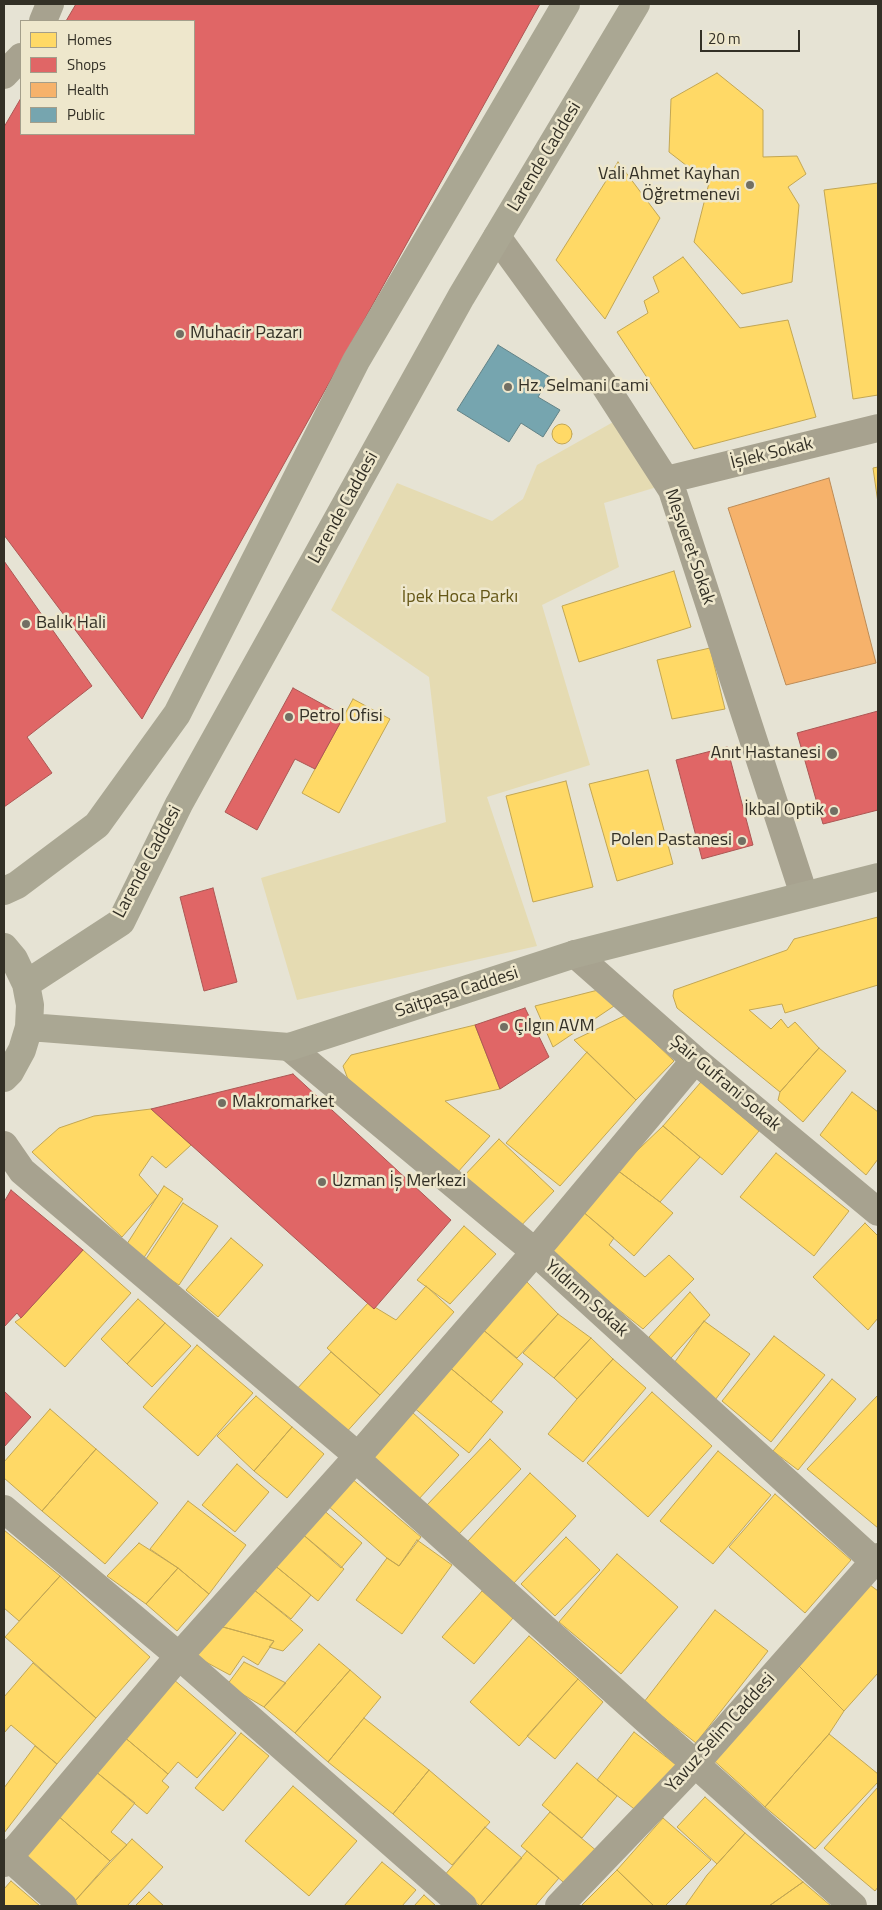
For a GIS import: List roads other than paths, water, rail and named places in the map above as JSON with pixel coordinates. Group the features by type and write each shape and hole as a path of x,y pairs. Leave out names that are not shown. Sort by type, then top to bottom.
{"main road":[{"path":"4,891 17,885 97,826 176,714 356,361 566,4"},
{"name":"Larende Caddesi","path":"26,984 121,922 179,804 456,306 636,4"},
{"name":"Saitpaşa Caddesi","path":"29,1027 289,1047 574,954 878,877"},
{"path":"4,947 14,960 26,984 30,1005 29,1027 22,1050 10,1072 4,1078"}],"street":[{"path":"43,20 50,4"},
{"path":"4,75 20,59"},
{"name":"Meşveret Sokak","path":"497,237 603,383 672,490 804,895"},
{"name":"İşlek Sokak","path":"666,480 878,428"},
{"name":"Şair Gufrani Sokak","path":"574,954 695,1060 878,1212"},
{"name":"Yıldırım Sokak","path":"289,1047 535,1252 877,1561"},
{"path":"63,1906 5,1858 179,1656 358,1456 535,1252 695,1060"},
{"path":"4,1145 22,1171 358,1456 363,1465 853,1906"},
{"path":"4,1509 179,1656 462,1906"},
{"name":"Yavuz Selim Caddesi","path":"559,1906 696,1763 877,1561"}],"place":[{"name":"Vali Ahmet Kayhan Öğretmenevi","path":"750,185"},
{"name":"Muhacir Pazarı","path":"180,334"},
{"name":"Hz. Selmani Cami","path":"508,387"},
{"name":"Balık Hali","path":"26,624"},
{"name":"Petrol Ofisi","path":"289,717"},
{"name":"Anıt Hastanesi","path":"832,754"},
{"name":"İkbal Optik","path":"834,811"},
{"name":"Polen Pastanesi","path":"742,841"},
{"name":"Çılgın AVM","path":"504,1027"},
{"name":"Makromarket","path":"222,1103"},
{"name":"Uzman İş Merkezi","path":"322,1182"}],"park label":[{"name":"İpek Hoca Parkı","path":"460,598"}]}
